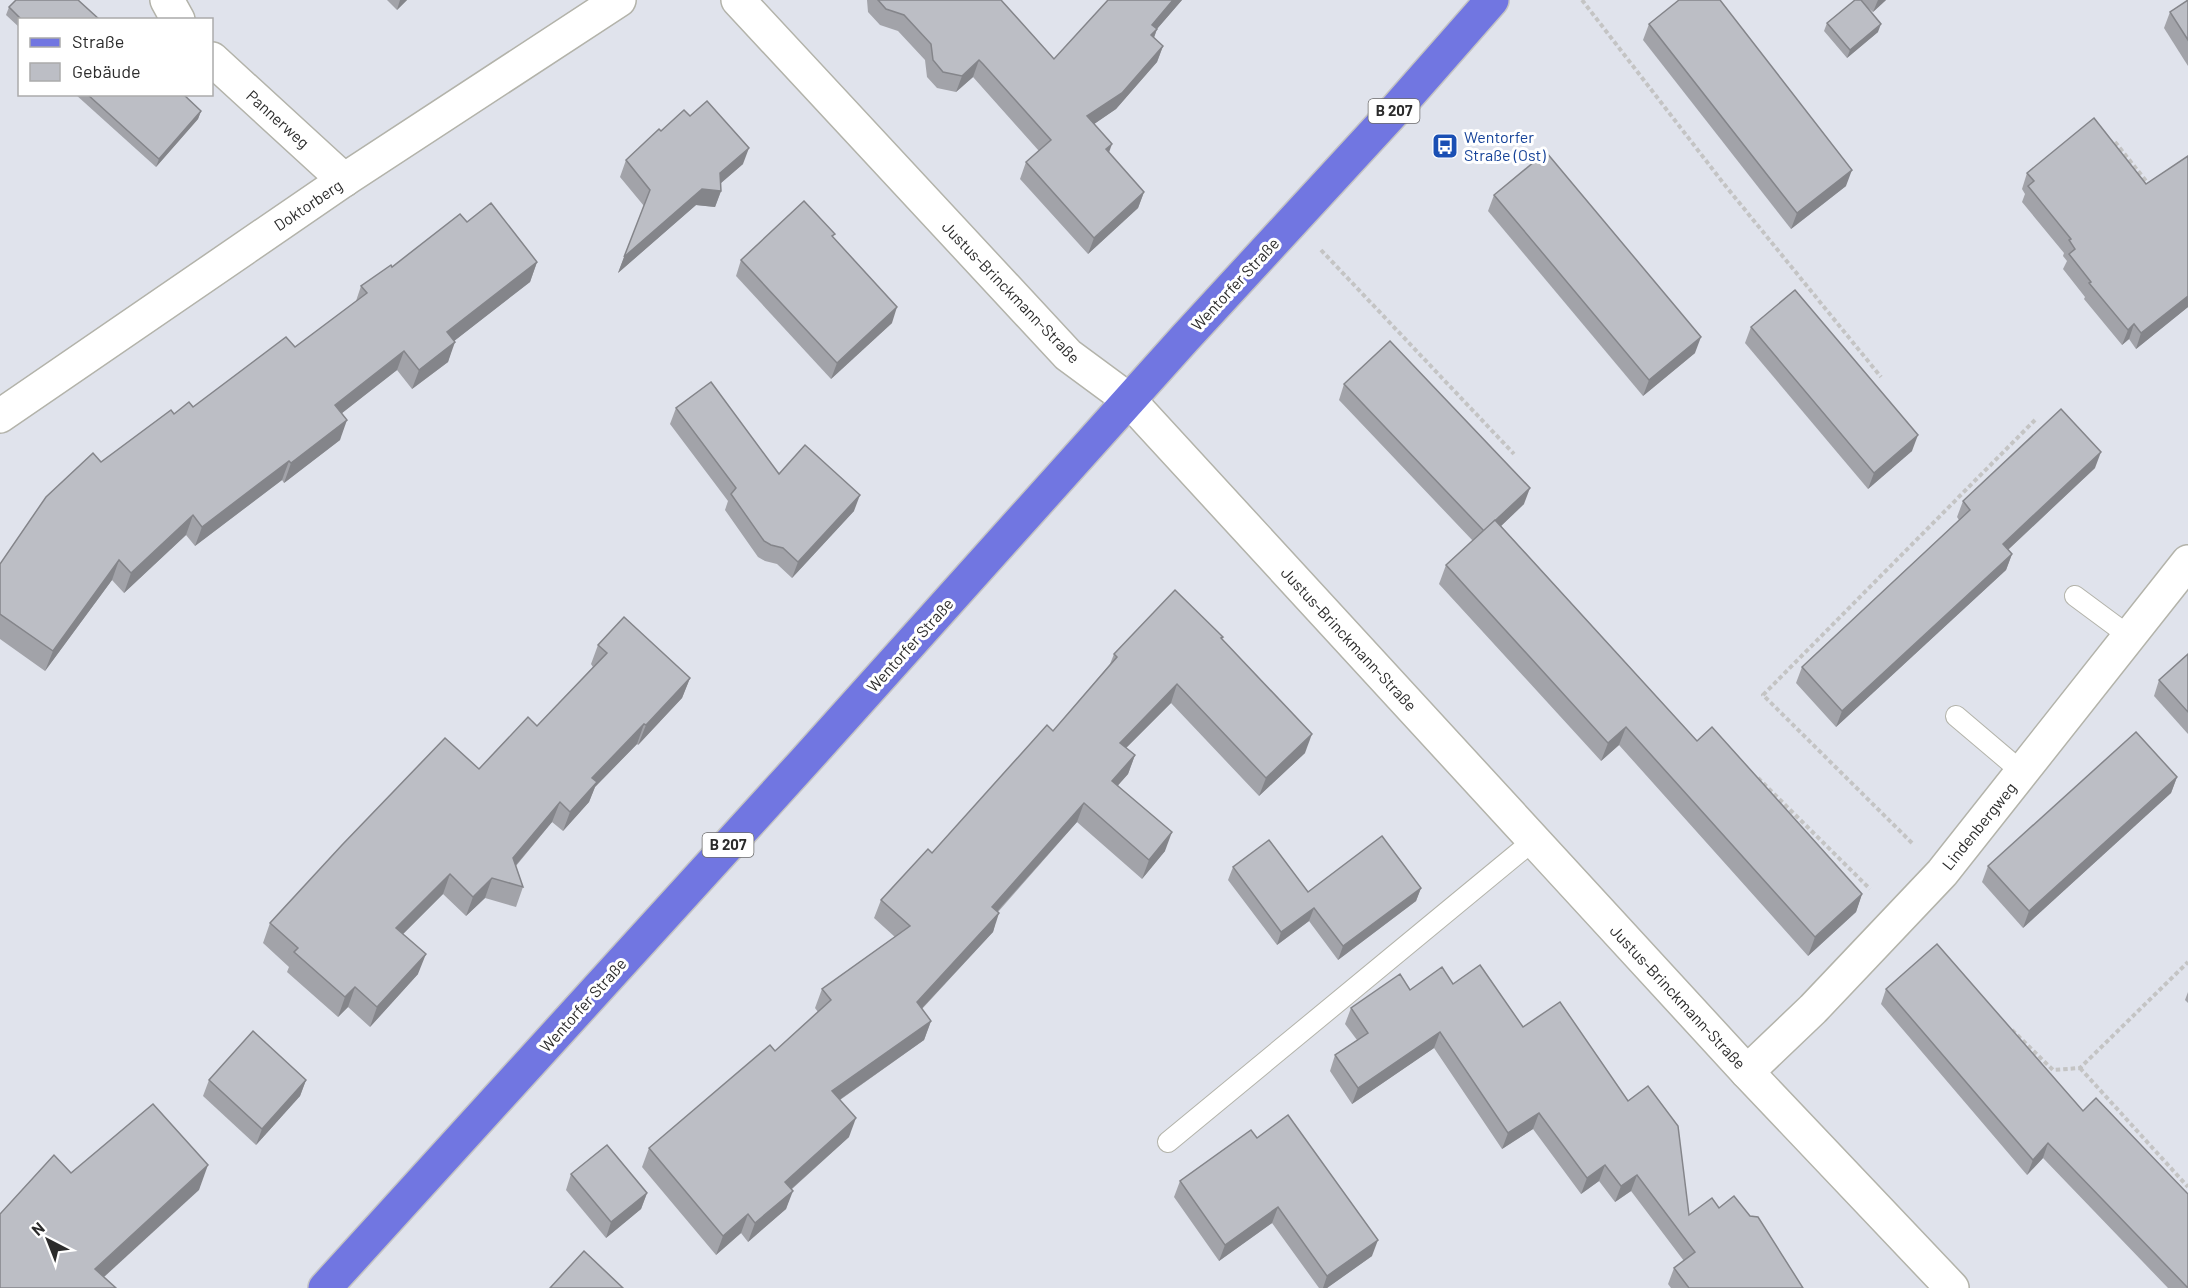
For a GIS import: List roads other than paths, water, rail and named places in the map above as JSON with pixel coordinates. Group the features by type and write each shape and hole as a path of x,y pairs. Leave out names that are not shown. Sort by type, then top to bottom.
{"main road":[{"name":"Wentorfer Straße","path":"325,1288 804,762 1129,400 1398,107 1492,0"}],"street":[{"path":"167,0 177,18"},
{"name":"Doktorberg","path":"0,416 344,180 619,0"},
{"name":"Justus-Brinckmann-Straße","path":"738,0 1068,356 1129,400 1747,1072 1952,1288"},
{"name":"Pannerweg","path":"213,60 344,180"},
{"name":"Lindenbergweg","path":"1747,1072 1814,1009 1942,873 2188,562"}],"lane":[{"path":"2075,596 2129,636"},
{"path":"1956,716 2022,772"},
{"path":"1168,1142 1534,840"}],"place":[{"name":"Wentorfer Straße (Ost)","path":"1445,146"}]}
